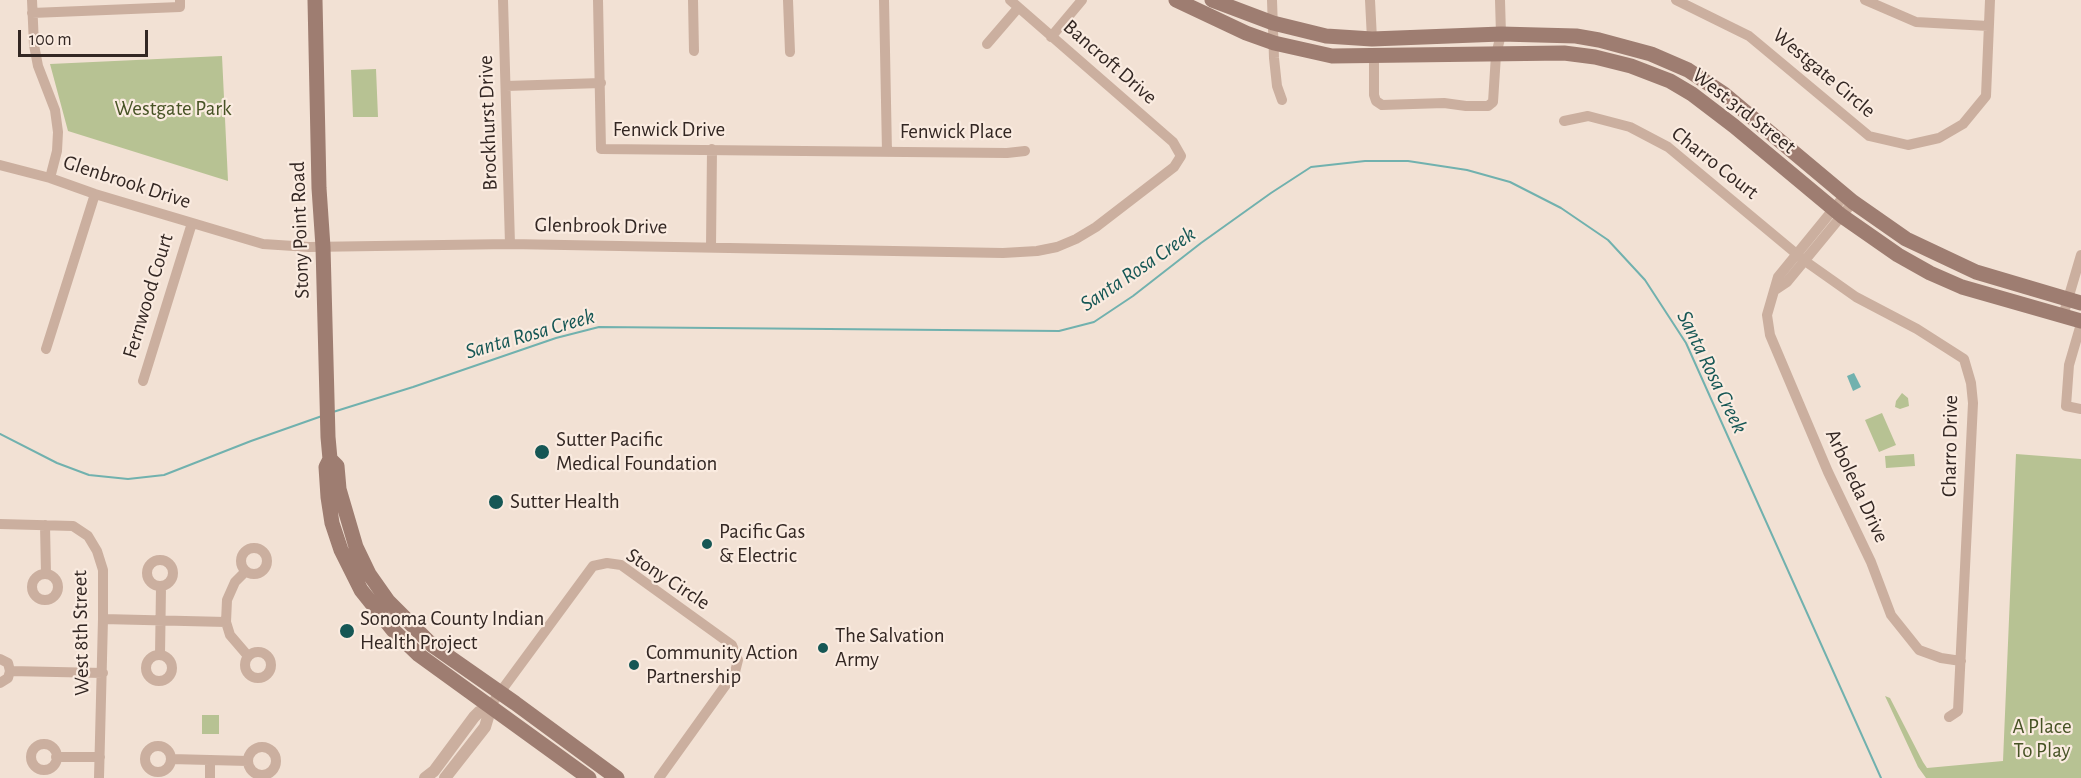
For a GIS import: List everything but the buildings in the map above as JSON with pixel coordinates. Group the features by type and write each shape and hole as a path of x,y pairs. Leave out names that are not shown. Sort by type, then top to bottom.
{"main road":[{"name":"Stony Point Road","path":"315,0 319,188 330,459 326,467 332,523 341,550 362,590 393,630 419,655 488,708 589,778"},
{"name":"West 3rd Street","path":"1176,0 1246,33 1274,43 1332,56 1564,53 1595,57 1631,66 1670,81 1722,116 1875,241 1930,273 1986,295 2081,323"},
{"name":"West 3rd Street","path":"1212,0 1272,23 1326,36 1372,39 1501,34 1576,36 1651,54 1688,70 1724,94 1849,199 1891,230 1944,259 1992,278 2074,301"},
{"name":"Stony Point Road","path":"330,459 337,466 339,489 356,547 369,574 388,601 432,645 617,778"}],"street":[{"path":"32,0 34,45 38,66 55,110 58,132 57,151 50,178"},
{"name":"Brockhurst Drive","path":"503,0 510,244"},
{"name":"Fenwick Drive","path":"598,0 601,149 887,152"},
{"path":"693,0 694,51"},
{"path":"788,0 790,52"},
{"path":"884,0 887,152"},
{"name":"Bancroft Drive","path":"1010,0 1173,142 1181,156"},
{"path":"1051,37 1082,0"},
{"path":"1272,0 1277,86 1282,100"},
{"path":"1370,0 1372,39"},
{"path":"1374,57 1374,95 1382,105 1444,103 1488,106 1493,102 1496,54 1501,34 1500,0"},
{"name":"Westgate Circle","path":"1677,0 1749,36 1869,136 1908,145 1939,138 1963,124 1986,96 1990,0"},
{"path":"1866,0 1916,22 1989,26"},
{"path":"32,13 180,4"},
{"path":"987,44 1018,8"},
{"path":"506,86 601,83"},
{"name":"Charro Court","path":"1564,122 1588,116 1630,128 1668,147 1801,257"},
{"path":"711,247 712,149"},
{"name":"Fenwick Place","path":"887,152 1007,153 1025,151"},
{"name":"Glenbrook Drive","path":"0,165 50,178 95,194 263,244 323,247 510,244 1003,253 1058,247 1076,239 1174,167 1181,156"},
{"path":"46,349 95,194"},
{"name":"Arboleda Drive","path":"1849,199 1801,257 1778,277 1767,315 1770,335 1824,461 1871,562 1892,615 1919,650 1941,658 1961,660"},
{"name":"Fernwood Court","path":"143,381 192,223"},
{"path":"2063,316 2074,301 2081,255"},
{"name":"Charro Drive","path":"1801,257 1856,297 1917,329 1964,359 1971,383 1973,403 1958,711 1949,717"},
{"path":"2081,323 2069,365 2066,406 2081,409"},
{"name":"West 8th Street","path":"0,525 73,526 88,536 98,551 103,570 104,619 99,778"},
{"name":"West 8th Street","path":"45,525 46,574"},
{"name":"Stony Circle","path":"488,708 593,566 607,563 621,565 732,645 738,660 735,672 660,778"},
{"path":"246,571 235,582 227,600 226,622 230,635 248,656"},
{"path":"160,655 161,587"},
{"path":"104,619 226,622"},
{"path":"0,659 8,663 10,671 8,678 0,683"},
{"path":"10,671 103,673"},
{"path":"425,778 434,771 474,717 488,708 485,727 445,778"},
{"path":"56,757 100,757"},
{"path":"171,759 248,761"},
{"path":"210,760 210,778"}],"green space":[{"name":"Westgate Park","path":"222,56 228,181 68,131 50,64"},
{"path":"376,69 378,117 353,117 351,70"},
{"path":"1902,393 1908,398 1909,406 1900,409 1895,407"},
{"path":"1882,413 1896,445 1879,452 1865,420"},
{"path":"1914,454 1915,466 1886,468 1885,456"},
{"name":"A Place To Play","path":"2016,454 2081,459 2081,778 1926,778 1918,767 1885,696 1890,698 1927,768 2003,761"},
{"path":"202,715 219,715 219,734 202,734"}],"water":[{"path":"1854,373 1861,387 1853,391 1847,376"}],"waterway":[{"name":"Santa Rosa Creek","path":"333,412 556,338 599,327 1059,331 1094,322 1133,296 1201,243 1311,167 1365,161 1408,161 1467,170 1510,182 1561,208 1608,240 1645,280 1686,343 1881,778"},
{"name":"Santa Rosa Creek","path":"0,434 57,463 89,475 128,479 164,475 322,416"}],"place":[{"name":"Sutter Pacific Medical Foundation","path":"542,452"},
{"name":"Sutter Health","path":"496,502"},
{"name":"Pacific Gas & Electric","path":"707,544"},
{"name":"Sonoma County Indian Health Project","path":"347,631"},
{"name":"The Salvation Army","path":"823,648"},
{"name":"Community Action Partnership","path":"634,665"}]}
